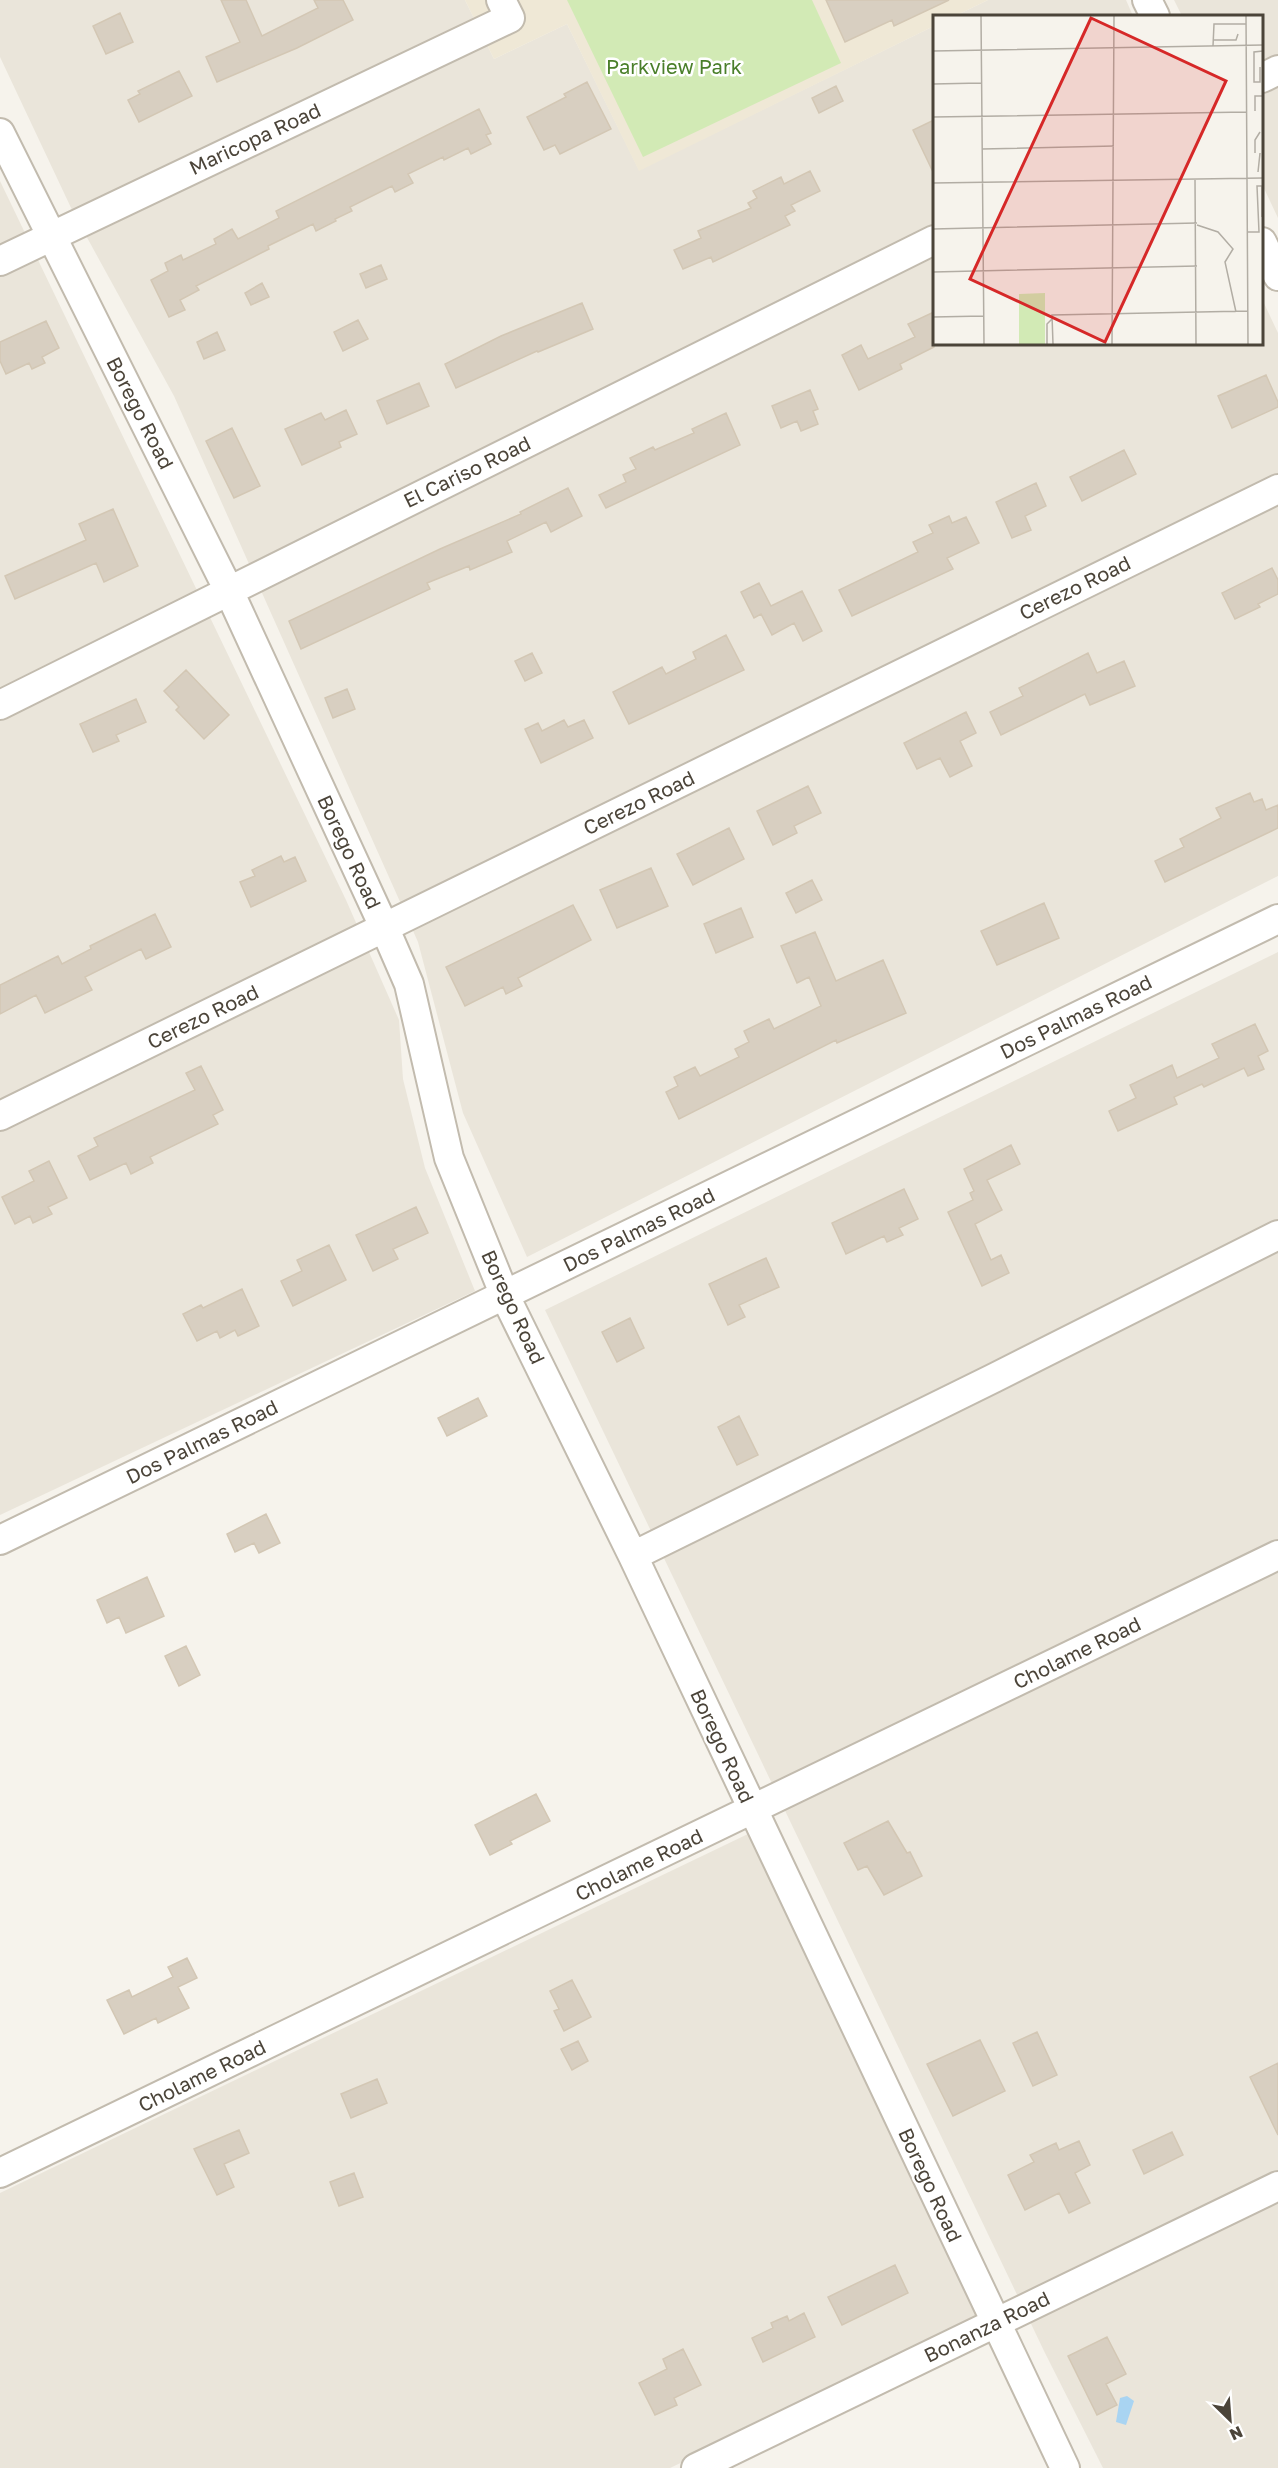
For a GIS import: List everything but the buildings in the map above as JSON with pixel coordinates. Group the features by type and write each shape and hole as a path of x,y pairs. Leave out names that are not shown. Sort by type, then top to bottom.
{"street":[{"path":"1147,0 1154,15"},
{"name":"Maricopa Road","path":"0,261 506,9"},
{"path":"1263,78 1278,70"},
{"name":"Borego Road","path":"0,133 229,591 385,928 409,984 449,1158 505,1296 633,1556 1065,2468"},
{"name":"El Cariso Road","path":"0,705 933,240"},
{"path":"1263,244 1278,276"},
{"name":"Cerezo Road","path":"0,1116 1278,489"},
{"name":"Dos Palmas Road","path":"0,1540 1278,918"},
{"path":"633,1556 1278,1235"},
{"name":"Cholame Road","path":"0,2173 1278,1555"},
{"name":"Bonanza Road","path":"696,2468 1278,2186"}],"shaded area":[{"path":"0,0 465,0 494,59 567,24 639,170 933,26 933,345 1263,345 1263,301 1278,333 1278,876 527,1257 463,1113 418,942 174,396 73,212 0,57"},
{"name":"Parkview Park","path":"465,0 988,0 957,15 933,15 933,26 639,171 567,24 494,59"},
{"path":"988,0 1126,0 1133,15 957,15"},
{"path":"1174,0 1278,0 1278,218 1263,186 1263,15 1182,15"},
{"path":"0,181 346,900 399,1020 403,1079 425,1168 475,1291 0,1515"},
{"path":"1278,952 1278,2468 1103,2468 1045,2353 545,1310"},
{"path":"750,1833 979,2320 670,2468 0,2468 0,2193"}],"green space":[{"name":"Parkview Park","path":"567,0 812,0 841,63 643,157"}],"water":[{"path":"1127,2396 1134,2401 1126,2425 1116,2422 1120,2398"}]}
